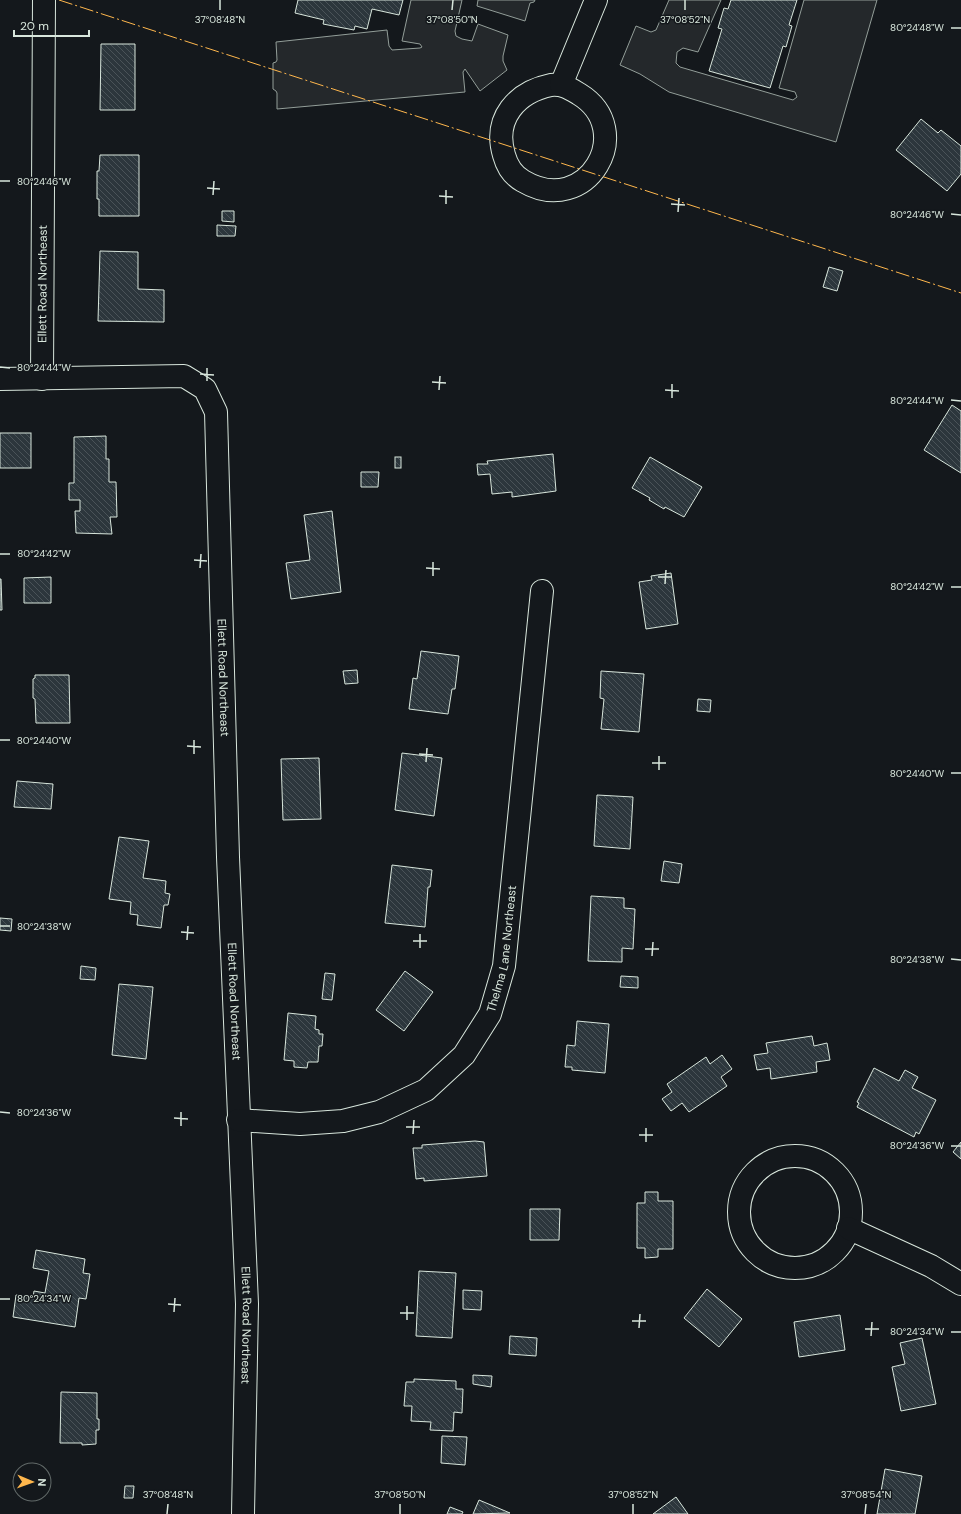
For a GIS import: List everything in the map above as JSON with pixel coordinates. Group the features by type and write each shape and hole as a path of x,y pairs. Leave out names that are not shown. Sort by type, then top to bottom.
{"street":[{"name":"Ellett Road Northeast","path":"44,0 42,379 184,376 205,389 216,412 228,857 247,1304 243,1514"},
{"path":"561,84 596,0"},
{"path":"561,84 586,98 595,108 603,125 605,136 604,148 596,169 590,176 572,187 560,190 529,185 519,179 511,172 506,162 501,139 504,119 509,110 523,96 541,87 561,84"},
{"path":"0,379 42,379"},
{"name":"Thelma Lane Northeast","path":"238,1120 300,1124 343,1121 380,1112 426,1090 464,1055 490,1014 504,966 542,591"},
{"path":"796,1155 816,1159 833,1171 845,1188 850,1207 848,1228 838,1248 820,1262 799,1268 777,1266 754,1251 740,1227 740,1199 752,1174 775,1158 796,1155"},
{"path":"848,1228 931,1266 961,1284"}],"shaded area":[{"path":"411,0 462,0 455,31 456,36 472,41 478,24 508,35 503,56 503,61 507,70 480,91 465,69 463,72 465,92 277,109 277,93 273,89 273,63 277,60 276,42 387,30 389,46 392,50 420,48 422,47 420,44 402,41"},
{"path":"478,0 535,0 534,2 530,3 525,21 477,6"},
{"path":"669,0 721,0 698,52 683,48 677,52 676,63 680,67 793,100 797,97 795,92 779,88 804,0 877,0 836,142 669,92 640,74 620,65 636,26 651,32 656,30"}],"building":[{"path":"298,0 403,0 399,15 372,9 367,29 355,26 354,30 323,24 324,20 295,13"},
{"path":"731,0 797,0 789,25 792,26 786,47 783,46 770,88 709,71 722,29 718,28 724,8 728,9"},
{"path":"101,44 135,44 135,110 100,110"},
{"path":"921,119 938,133 941,130 961,146 961,174 947,191 896,150"},
{"path":"100,155 139,155 139,216 99,216 99,199 97,199 97,171 99,171"},
{"path":"222,211 234,211 234,222 222,221"},
{"path":"217,225 236,226 235,236 217,236"},
{"path":"100,251 138,252 138,289 164,290 164,322 98,321"},
{"path":"829,267 843,271 837,291 823,287"},
{"path":"952,405 961,411 961,473 924,450"},
{"path":"0,433 31,433 31,468 0,468"},
{"path":"106,436 106,459 109,459 109,482 116,482 117,517 110,517 112,534 76,533 75,511 80,511 80,500 69,500 69,483 74,483 74,437"},
{"path":"553,454 556,491 512,497 512,492 492,494 490,474 478,475 477,464 488,464 487,461"},
{"path":"395,457 401,457 401,468 395,468"},
{"path":"650,457 702,487 684,517 665,507 664,509 649,500 650,498 632,488"},
{"path":"361,472 379,472 378,487 361,487"},
{"path":"332,511 341,592 291,599 286,563 310,560 304,515"},
{"path":"671,573 678,624 646,629 639,582 652,580 651,576"},
{"path":"51,577 51,603 24,603 24,578"},
{"path":"1,579 2,610 0,610"},
{"path":"421,651 459,656 455,689 452,689 448,714 409,709 413,678 417,679"},
{"path":"357,670 358,683 345,684 343,671"},
{"path":"601,671 644,674 639,732 601,729 604,699 600,698"},
{"path":"35,675 69,675 70,723 36,723 35,699 33,698 33,679 35,678"},
{"path":"698,699 711,700 710,712 697,711"},
{"path":"402,753 442,758 434,816 395,810"},
{"path":"319,758 321,819 283,820 281,759"},
{"path":"17,781 53,784 51,809 14,807"},
{"path":"597,795 633,797 630,849 594,846"},
{"path":"119,837 149,841 143,878 166,881 165,893 170,894 168,905 164,905 161,928 137,925 138,915 130,914 131,902 109,899"},
{"path":"664,861 682,864 679,883 661,881"},
{"path":"392,865 432,870 430,887 428,887 425,927 385,923"},
{"path":"591,896 624,898 624,908 635,909 633,949 622,948 622,962 588,961"},
{"path":"0,918 12,919 11,931 0,930"},
{"path":"81,966 96,968 95,980 80,979"},
{"path":"405,971 433,992 404,1031 376,1010"},
{"path":"325,973 335,974 332,1000 322,999"},
{"path":"621,976 638,977 638,988 620,987"},
{"path":"119,984 153,987 146,1059 112,1055"},
{"path":"288,1013 316,1016 315,1029 319,1030 319,1034 323,1034 322,1046 319,1046 318,1062 308,1062 307,1068 294,1067 294,1061 284,1060"},
{"path":"577,1021 609,1024 605,1073 572,1070 572,1067 565,1067 567,1045 575,1046"},
{"path":"812,1036 814,1046 827,1043 830,1060 816,1062 817,1072 771,1079 770,1068 757,1070 754,1055 768,1053 766,1043"},
{"path":"722,1055 732,1069 721,1077 727,1086 689,1112 682,1103 671,1111 662,1099 672,1092 667,1084 706,1057 710,1064"},
{"path":"874,1068 899,1081 905,1070 918,1077 912,1088 936,1100 919,1134 916,1132 914,1137 857,1107 859,1103 857,1102"},
{"path":"475,1141 484,1142 487,1176 424,1181 424,1178 416,1179 413,1148 422,1148 422,1145"},
{"path":"961,1142 961,1159 953,1152"},
{"path":"645,1192 658,1192 658,1201 673,1201 673,1249 658,1249 658,1257 645,1258 645,1248 637,1248 637,1203 645,1203"},
{"path":"530,1209 560,1209 559,1240 530,1240"},
{"path":"36,1250 85,1259 83,1273 90,1274 86,1299 79,1298 75,1327 13,1317 16,1295 33,1298 34,1291 45,1293 49,1271 33,1268"},
{"path":"419,1271 456,1273 452,1338 416,1336"},
{"path":"707,1289 742,1319 719,1347 684,1318"},
{"path":"463,1290 482,1291 481,1310 463,1309"},
{"path":"840,1315 845,1350 799,1357 794,1322"},
{"path":"510,1336 537,1338 536,1356 509,1354"},
{"path":"922,1338 936,1404 901,1411 892,1367 905,1364 900,1343"},
{"path":"473,1375 492,1376 491,1387 473,1384"},
{"path":"414,1379 456,1381 456,1389 463,1389 462,1413 454,1412 453,1431 430,1430 431,1422 411,1421 412,1406 404,1406 406,1382 414,1382"},
{"path":"61,1392 97,1393 97,1419 99,1419 99,1430 96,1430 96,1444 82,1445 82,1443 60,1443"},
{"path":"442,1436 467,1437 465,1465 441,1463"},
{"path":"885,1469 922,1476 915,1514 877,1514"},
{"path":"125,1486 134,1486 133,1498 124,1498"},
{"path":"676,1497 688,1514 653,1514"},
{"path":"479,1500 510,1513 473,1514"},
{"path":"450,1507 463,1512 462,1514 447,1514"}],"power":[{"path":"59,0 961,293"}]}
